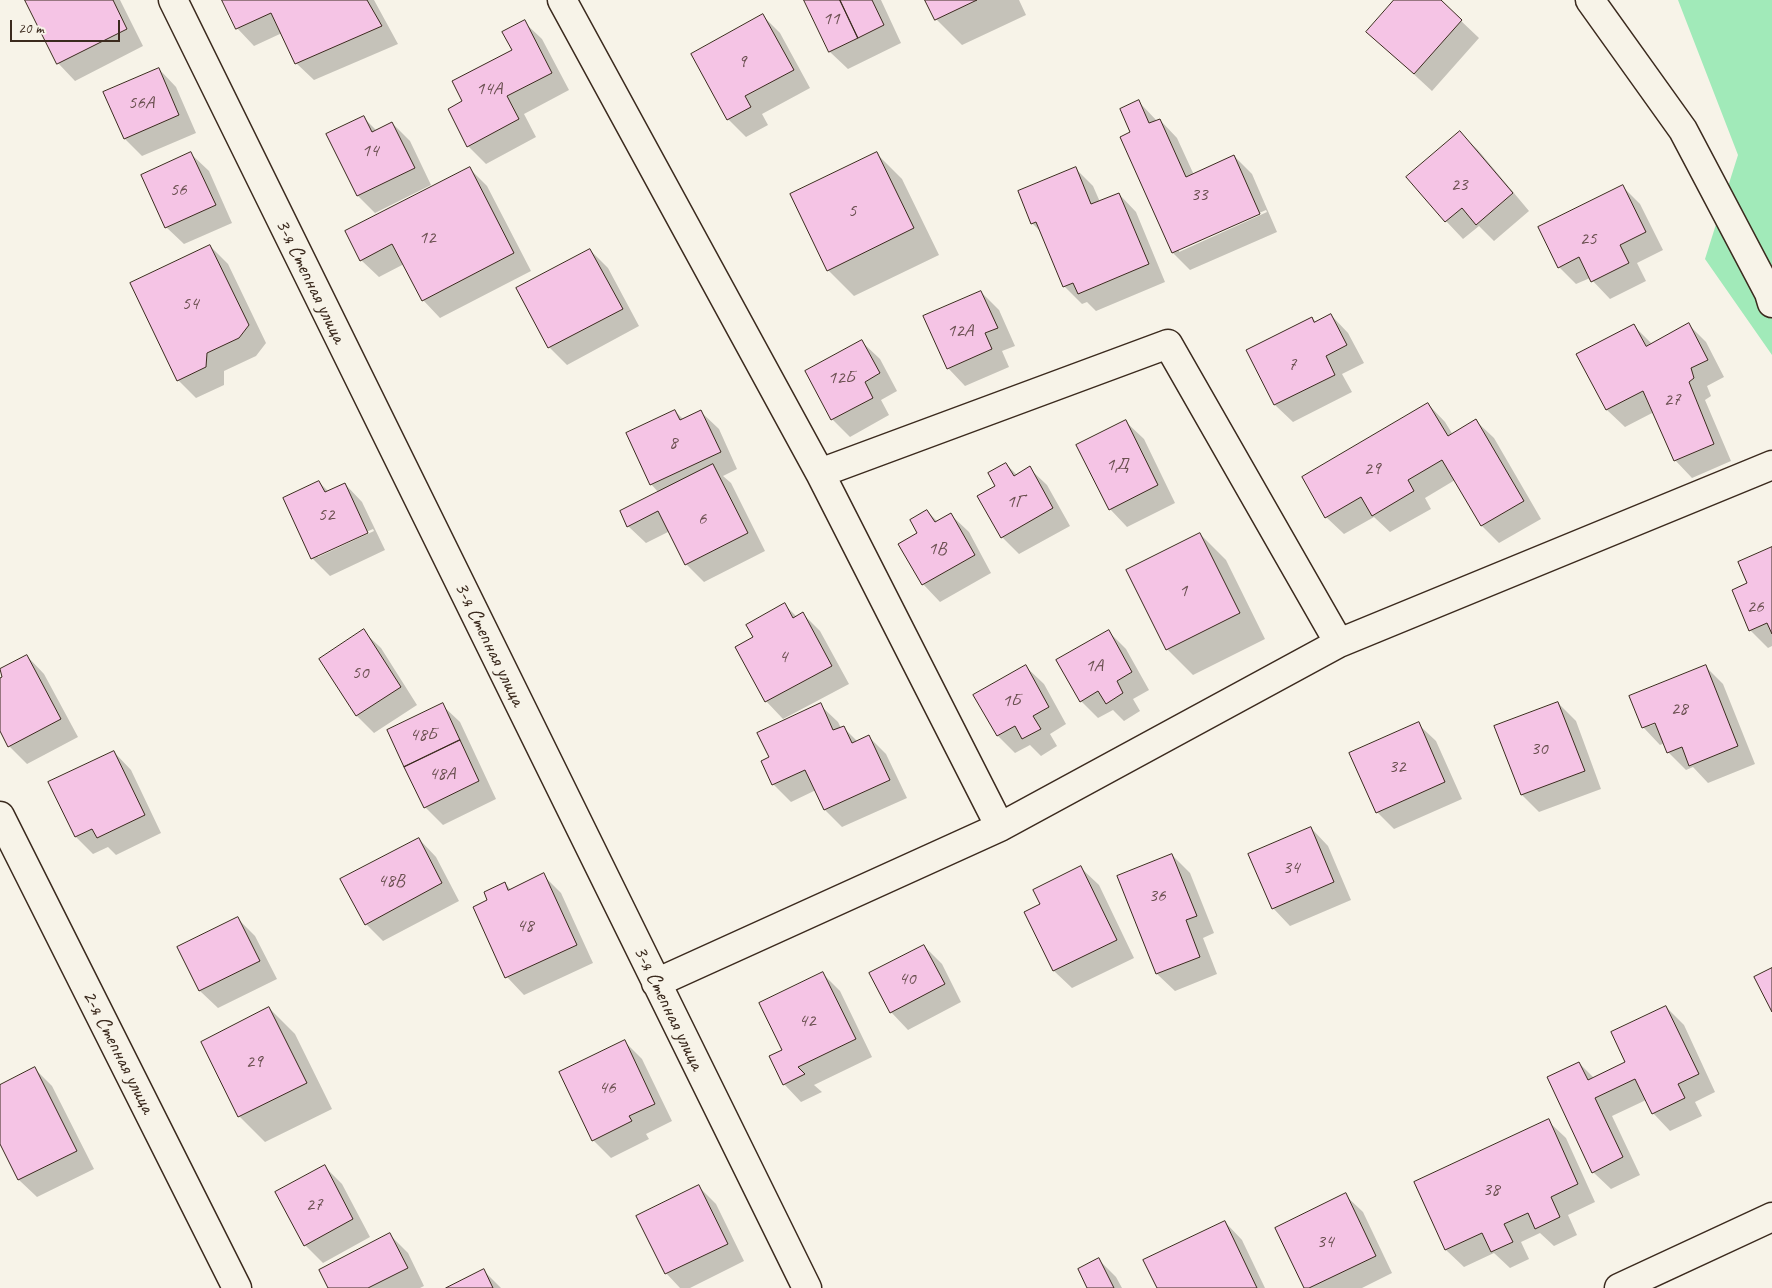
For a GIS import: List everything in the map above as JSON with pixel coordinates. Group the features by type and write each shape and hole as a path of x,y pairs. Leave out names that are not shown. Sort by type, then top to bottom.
{"street":[{"name":"3-я Степная улица","path":"173,0 806,1288"},
{"path":"562,0 820,473 1000,827"},
{"path":"1590,0 1683,130 1772,302"},
{"path":"820,473 1168,344 1339,643"},
{"path":"656,983 1000,827 1339,643 1772,465"},
{"name":"2-я Степная улица","path":"0,816 237,1288"},
{"path":"1619,1288 1772,1217"}],"green space":[{"path":"1678,0 1772,0 1772,355 1705,259 1738,155"}],"building":[{"path":"25,0 113,0 127,29 57,64"},
{"path":"222,0 367,0 382,26 295,64 271,13 236,29"},
{"path":"804,0 840,0 858,38 829,52"},
{"path":"840,0 872,0 884,25 858,38"},
{"path":"925,0 977,0 935,20"},
{"path":"1394,0 1441,0 1462,20 1414,74 1366,32"},
{"path":"763,14 794,70 745,96 751,107 727,120 691,54"},
{"path":"525,20 552,73 507,96 519,119 467,147 448,109 462,101 452,81 512,50 502,32"},
{"path":"159,68 179,115 124,139 103,92"},
{"path":"1139,100 1149,123 1160,119 1186,177 1234,155 1260,214 1172,253 1120,137 1130,132 1120,109"},
{"path":"364,116 372,132 392,122 415,168 357,196 326,134"},
{"path":"1460,131 1513,193 1476,225 1462,208 1445,222 1406,177"},
{"path":"191,152 216,205 165,228 141,175"},
{"path":"877,152 914,228 827,271 790,194"},
{"path":"470,167 514,253 422,301 392,244 360,261 345,231"},
{"path":"1076,167 1091,204 1119,193 1149,264 1078,294 1073,283 1063,287 1036,222 1031,224 1018,191"},
{"path":"1623,185 1646,232 1620,245 1629,263 1591,282 1579,257 1558,268 1538,227"},
{"path":"210,245 249,325 239,338 207,353 206,367 177,381 130,283"},
{"path":"590,249 623,309 548,348 516,288"},
{"path":"981,291 998,328 985,333 992,349 947,369 923,316"},
{"path":"1331,314 1347,345 1326,356 1335,375 1274,405 1246,350 1312,317 1314,322"},
{"path":"1689,323 1708,360 1691,368 1694,378 1689,382 1714,444 1674,461 1643,391 1606,410 1576,354 1634,324 1646,346"},
{"path":"862,340 880,373 865,382 873,398 831,420 805,371"},
{"path":"1428,403 1448,436 1476,419 1524,501 1481,526 1442,460 1408,480 1414,491 1372,516 1361,497 1325,518 1302,477"},
{"path":"675,410 680,420 701,410 721,452 650,485 626,433"},
{"path":"1126,420 1158,485 1109,510 1076,445"},
{"path":"1006,463 1014,476 1030,466 1053,508 1001,538 977,496 995,486 988,473"},
{"path":"713,464 748,533 685,565 658,511 627,527 620,511"},
{"path":"319,481 325,492 345,483 368,533 311,559 283,498"},
{"path":"927,510 935,522 951,513 975,555 922,585 898,544 917,533 910,520"},
{"path":"1200,533 1240,613 1166,650 1126,570"},
{"path":"1772,547 1772,634 1767,623 1749,631 1732,590 1747,583 1738,562"},
{"path":"785,603 793,618 803,612 832,666 765,702 735,647 753,637 746,625"},
{"path":"364,629 401,687 356,716 319,659"},
{"path":"1109,630 1132,672 1117,681 1123,693 1106,704 1098,691 1080,702 1056,660"},
{"path":"27,655 61,719 8,747 0,731 0,678 2,677 0,669"},
{"path":"1026,665 1049,707 1033,716 1041,729 1022,739 1015,726 997,736 973,695"},
{"path":"1706,665 1738,746 1689,766 1682,747 1667,753 1655,723 1642,728 1629,696"},
{"path":"1558,702 1585,771 1521,795 1494,726"},
{"path":"443,703 460,740 404,767 387,730"},
{"path":"821,703 833,730 844,726 852,743 869,735 890,780 824,810 805,770 772,785 761,761 769,757 757,733"},
{"path":"1419,722 1445,782 1376,813 1349,753"},
{"path":"460,740 479,781 424,808 404,767"},
{"path":"114,751 145,815 97,838 92,829 75,837 48,782"},
{"path":"1311,827 1334,882 1272,909 1248,854"},
{"path":"419,838 442,883 365,925 340,879"},
{"path":"1172,854 1197,916 1186,920 1200,957 1156,974 1117,876"},
{"path":"1081,866 1117,940 1053,971 1024,912 1040,904 1033,890"},
{"path":"544,873 577,945 505,978 473,907 487,900 484,892 505,882 508,890"},
{"path":"238,917 260,961 199,991 177,947"},
{"path":"924,945 945,984 890,1013 869,973"},
{"path":"1772,968 1772,1012 1754,977"},
{"path":"823,972 856,1039 798,1067 805,1074 783,1085 769,1056 782,1050 759,1003"},
{"path":"1666,1006 1699,1074 1678,1084 1685,1098 1652,1114 1635,1079 1595,1098 1623,1157 1592,1173 1547,1077 1579,1062 1588,1080 1625,1062 1611,1032"},
{"path":"269,1007 307,1083 238,1117 201,1042"},
{"path":"625,1040 655,1104 629,1116 632,1121 592,1141 559,1072"},
{"path":"35,1067 77,1151 18,1180 0,1144 0,1085"},
{"path":"1549,1119 1578,1184 1551,1197 1560,1217 1535,1229 1528,1213 1504,1224 1513,1242 1491,1252 1482,1233 1445,1250 1414,1182"},
{"path":"325,1165 353,1219 304,1246 275,1192"},
{"path":"699,1185 728,1244 665,1274 636,1216"},
{"path":"1346,1193 1376,1256 1309,1288 1304,1288 1275,1228"},
{"path":"1225,1221 1257,1288 1157,1288 1143,1260"},
{"path":"390,1233 408,1268 368,1288 328,1288 319,1270"},
{"path":"1099,1258 1114,1288 1087,1288 1078,1269"},
{"path":"484,1269 493,1288 446,1288"}]}
